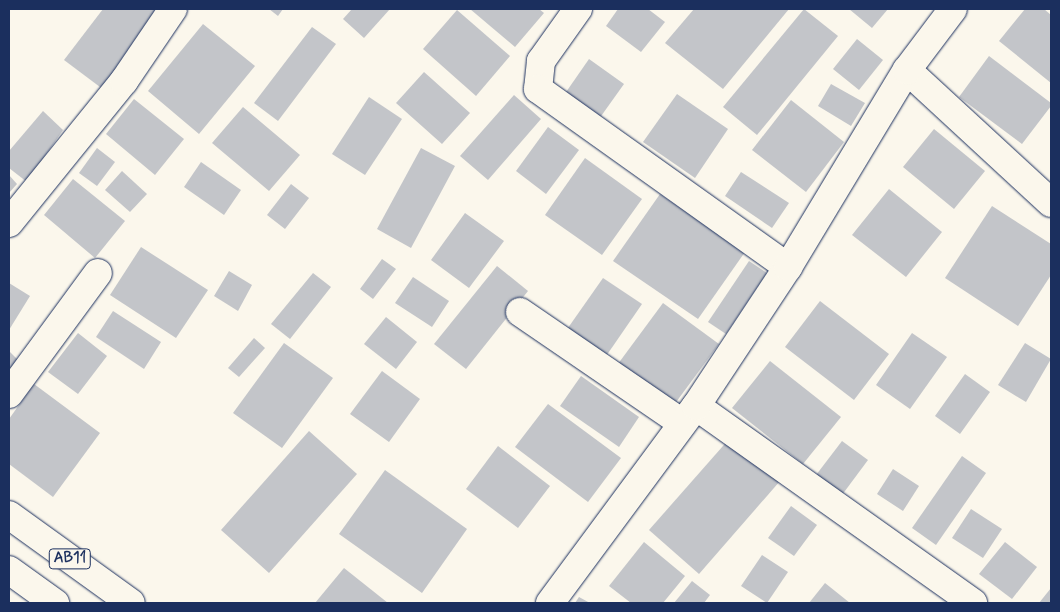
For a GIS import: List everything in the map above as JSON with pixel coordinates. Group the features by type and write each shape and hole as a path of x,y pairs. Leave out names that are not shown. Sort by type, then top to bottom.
{"street":[{"path":"9,223 124,81 174,9"},
{"path":"578,9 541,61 538,89 788,267"},
{"path":"550,603 689,415 788,267 907,70 953,9"},
{"path":"907,70 1051,203"},
{"path":"9,394 98,273"},
{"path":"520,312 689,415 973,603"},
{"name":"AB11","path":"9,515 131,603"},
{"name":"AB11","path":"9,570 55,603"}],"building":[{"path":"103,9 153,9 161,14 104,90 64,60"},
{"path":"269,9 283,9 278,16"},
{"path":"352,9 390,9 364,38 343,19"},
{"path":"470,9 539,9 544,13 515,47"},
{"path":"618,9 648,9 665,22 641,52 606,26"},
{"path":"694,9 789,9 723,89 665,43"},
{"path":"804,9 838,36 757,135 723,107"},
{"path":"849,9 888,9 872,28"},
{"path":"1025,9 1044,9 1051,15 1051,83 999,41"},
{"path":"457,10 510,56 476,96 423,49"},
{"path":"203,24 255,66 199,134 148,91"},
{"path":"312,27 336,44 278,121 254,103"},
{"path":"857,39 883,60 859,90 833,69"},
{"path":"989,56 1051,103 1051,106 1022,144 959,97"},
{"path":"589,59 624,84 599,119 564,95"},
{"path":"424,72 470,113 442,144 396,103"},
{"path":"831,84 865,103 851,126 818,106"},
{"path":"677,94 728,129 695,178 643,142"},
{"path":"514,95 541,119 488,180 460,156"},
{"path":"369,97 402,119 365,175 332,154"},
{"path":"134,99 184,139 155,175 106,134"},
{"path":"791,100 844,142 806,192 752,150"},
{"path":"243,107 300,155 269,191 212,143"},
{"path":"43,111 63,130 27,182 9,168 9,151"},
{"path":"548,127 579,150 546,194 516,171"},
{"path":"934,129 985,171 954,209 903,167"},
{"path":"97,148 115,162 97,186 79,173"},
{"path":"421,148 455,166 411,248 377,229"},
{"path":"585,158 642,199 602,255 545,215"},
{"path":"201,162 241,190 224,215 184,187"},
{"path":"122,171 147,194 130,212 105,190"},
{"path":"741,172 789,203 772,228 725,196"},
{"path":"9,175 17,184 9,193"},
{"path":"73,179 125,221 95,258 44,215"},
{"path":"291,184 309,198 285,229 267,215"},
{"path":"889,189 942,232 906,277 852,235"},
{"path":"660,194 745,252 698,319 613,261"},
{"path":"992,206 1051,244 1051,275 1018,326 945,278"},
{"path":"465,213 504,241 469,288 431,260"},
{"path":"141,247 208,290 176,338 110,295"},
{"path":"382,259 396,269 373,299 360,289"},
{"path":"749,261 767,273 726,334 708,322"},
{"path":"497,266 528,291 466,369 434,344"},
{"path":"229,271 252,285 238,311 214,296"},
{"path":"313,273 331,287 290,339 271,324"},
{"path":"413,277 449,301 432,327 395,303"},
{"path":"603,278 642,304 602,362 563,335"},
{"path":"9,283 30,296 9,330"},
{"path":"820,301 889,354 854,400 785,347"},
{"path":"663,303 719,344 668,413 612,372"},
{"path":"113,311 161,342 144,369 96,337"},
{"path":"386,317 417,342 396,369 364,344"},
{"path":"78,333 107,356 78,394 48,372"},
{"path":"912,333 947,357 910,409 876,385"},
{"path":"254,338 265,348 239,377 228,368"},
{"path":"284,343 333,378 282,448 233,413"},
{"path":"1025,343 1051,359 1026,402 998,385"},
{"path":"9,351 24,366 9,382"},
{"path":"770,361 841,417 803,464 732,408"},
{"path":"382,371 420,399 389,442 350,414"},
{"path":"965,374 990,392 960,434 935,416"},
{"path":"581,376 639,417 619,447 560,406"},
{"path":"34,384 100,433 53,497 9,464 9,419"},
{"path":"548,404 621,458 588,502 515,447"},
{"path":"309,431 357,474 269,573 221,530"},
{"path":"730,438 780,481 699,574 649,530"},
{"path":"842,441 868,460 839,499 813,479"},
{"path":"498,446 550,486 518,528 466,489"},
{"path":"962,456 986,473 936,545 912,528"},
{"path":"893,469 919,486 903,511 877,494"},
{"path":"385,470 467,529 422,593 339,534"},
{"path":"791,506 817,525 794,556 768,538"},
{"path":"971,509 1002,529 983,558 952,538"},
{"path":"644,542 685,576 663,603 631,603 609,586"},
{"path":"1005,542 1037,567 1012,599 979,574"},
{"path":"762,555 788,572 767,603 741,586"},
{"path":"344,568 388,603 315,603"},
{"path":"692,581 710,595 704,603 674,603"},
{"path":"825,583 850,603 809,603"},
{"path":"1051,588 1051,603 1039,603"},
{"path":"579,597 590,603 575,603"}]}
